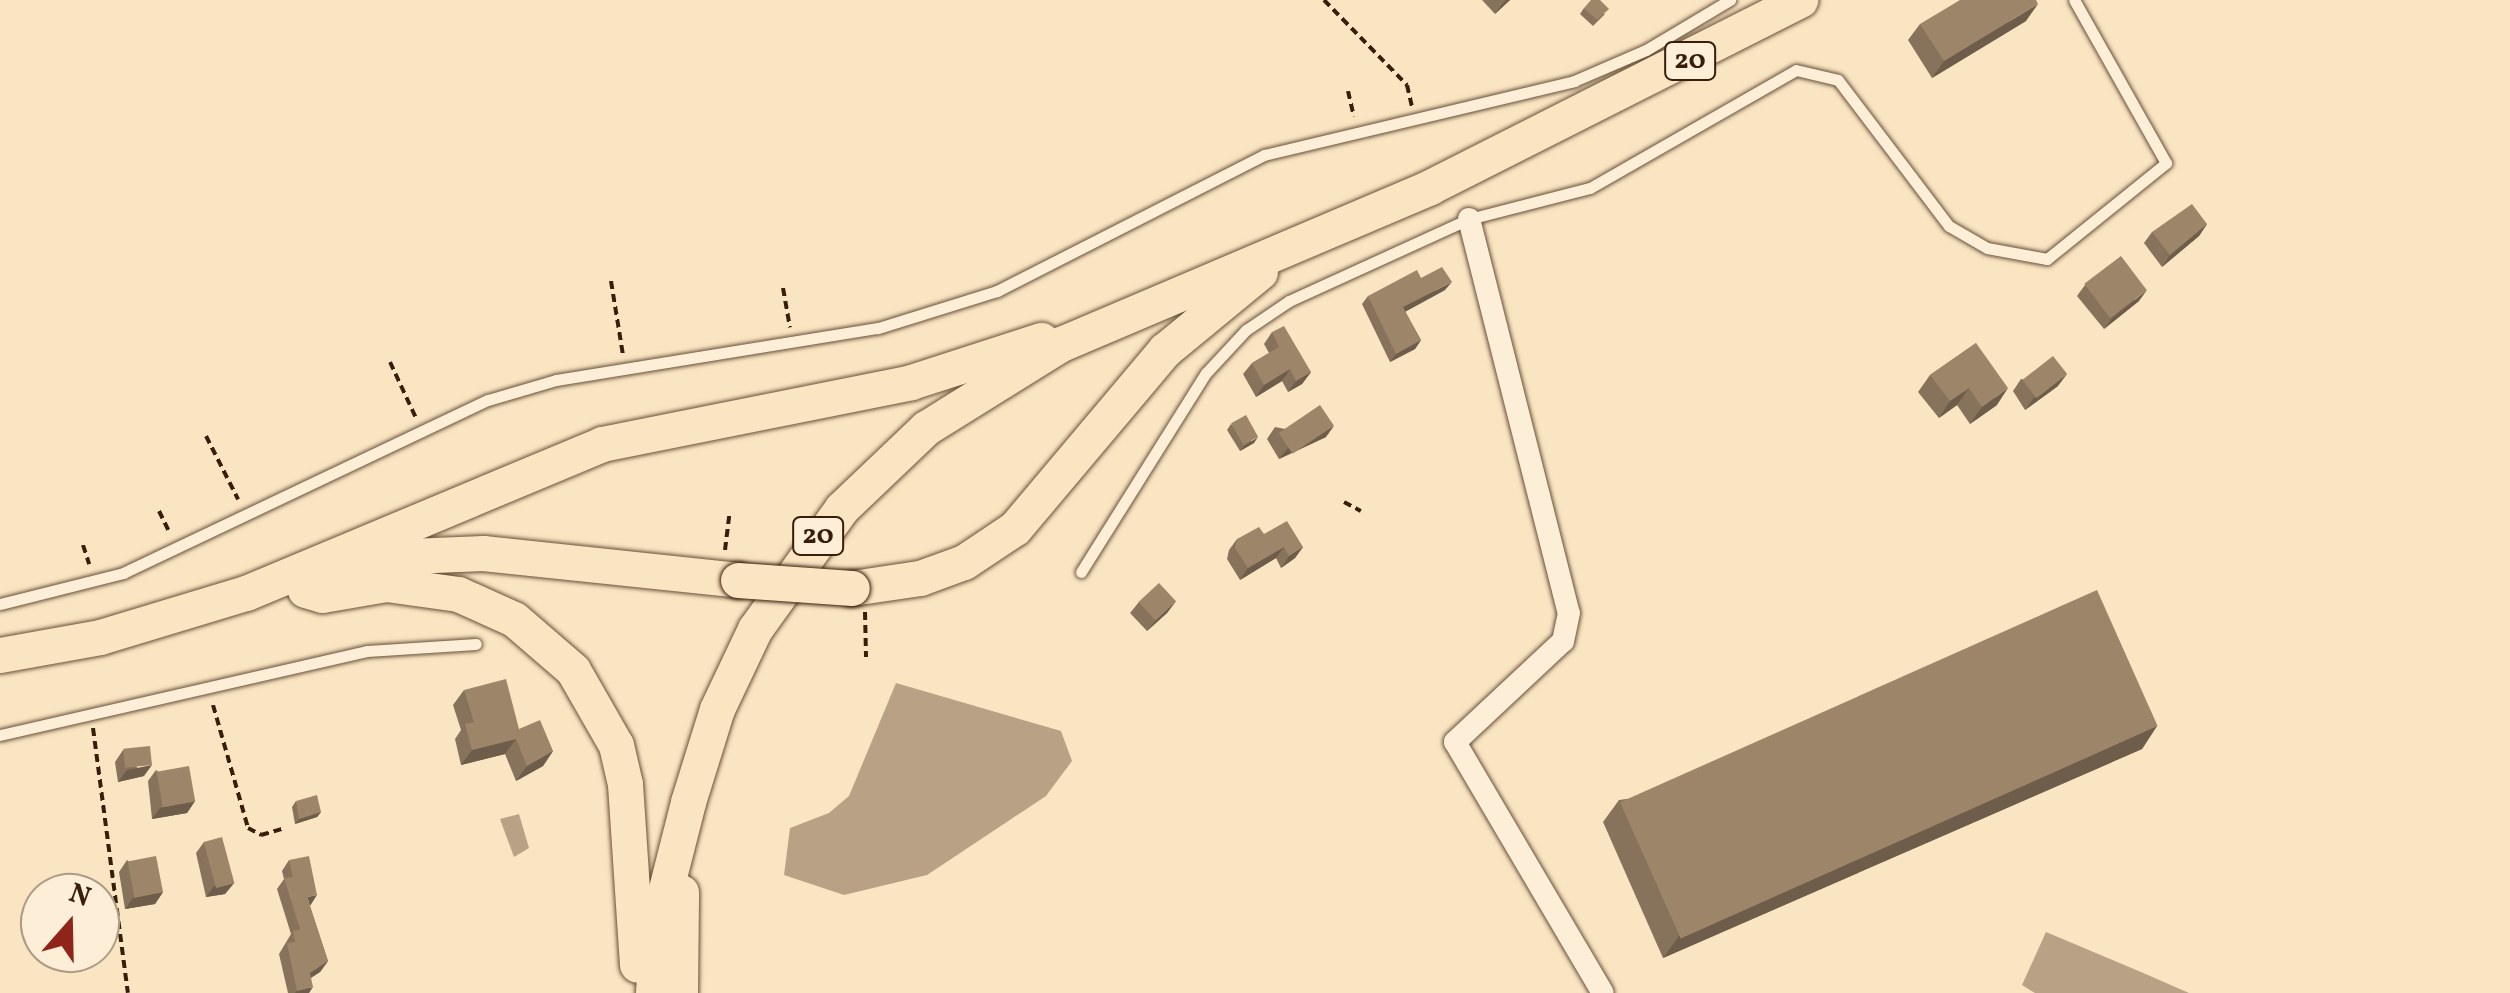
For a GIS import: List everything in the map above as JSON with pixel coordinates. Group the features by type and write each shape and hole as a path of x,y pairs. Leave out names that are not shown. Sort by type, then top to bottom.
{"main road":[{"name":"20","path":"653,993 657,924 684,816 717,710 755,629 804,553 926,428 1062,344 1270,257 1577,118 1802,0"},
{"path":"0,672 226,620 377,562 443,553 858,587 964,562 1015,528 1165,350 1254,282 1270,257"},
{"path":"0,655 118,632 246,593 602,444 911,382 1032,338 1062,344"},
{"path":"304,590 322,595 386,584 458,594 514,619 574,670 616,745 626,784 639,993"},
{"name":"20","path":"680,993 684,816"}],"street":[{"path":"1470,219 1568,613 1563,641 1455,742 1603,993"}],"lane":[{"path":"0,604 96,583 177,549 421,427 556,380 878,328 997,291 1212,177 1356,128 1574,81 1646,50 1730,0"},
{"path":"1082,572 1206,373 1246,330 1289,301 1470,219 1590,188 1796,70 1838,80 1949,226 1987,248 2047,259 2166,163 2074,0"},
{"path":"0,735 366,651 476,644"}],"path":[{"path":"1324,0 1407,86 1414,118"},
{"path":"1348,92 1356,128"},
{"path":"611,281 625,368"},
{"path":"784,288 792,342"},
{"path":"390,362 421,427"},
{"path":"206,436 246,514"},
{"path":"1344,502 1361,511"},
{"path":"158,512 177,549"},
{"path":"728,515 728,522"},
{"path":"858,587 866,658"},
{"path":"208,686 248,828 261,834 282,829"},
{"path":"90,714 128,993"}],"shaded area":[{"path":"896,683 1061,731 1072,761 1046,796 927,875 844,895 784,875 790,828 829,813 849,796"},
{"path":"519,814 529,848 514,857 500,819"},
{"path":"2046,932 2189,993 2035,993 2022,985"}],"building":[{"path":"1591,0 1600,0 1609,9 1597,20 1584,8"},
{"path":"1960,0 2036,0 2038,4 1944,61 1920,24"},
{"path":"2192,204 2207,224 2170,255 2152,232"},
{"path":"2121,256 2147,290 2110,318 2084,284"},
{"path":"1442,267 1452,282 1403,307 1421,340 1396,354 1368,296 1417,270 1421,278"},
{"path":"1284,326 1311,372 1296,381 1290,369 1264,385 1252,363 1279,347 1272,332"},
{"path":"1976,343 2008,388 1982,407 1969,388 1950,401 1930,375"},
{"path":"2053,356 2067,374 2036,398 2022,380"},
{"path":"1320,405 1334,426 1293,454 1279,433"},
{"path":"1246,415 1258,437 1243,445 1231,423"},
{"path":"1287,521 1303,547 1289,556 1284,547 1248,568 1235,548 1237,539 1259,527 1264,534"},
{"path":"1159,583 1176,601 1156,620 1139,602"},
{"path":"2097,590 2158,726 1681,938 1620,802"},
{"path":"506,679 519,729 540,720 553,751 527,766 516,739 472,750 465,724 474,722 464,690"},
{"path":"150,746 152,765 125,768 123,749"},
{"path":"189,766 195,801 163,807 157,772"},
{"path":"317,795 321,812 299,819 296,801"},
{"path":"222,837 234,883 216,888 204,842"},
{"path":"156,856 163,892 135,898 128,862"},
{"path":"309,856 317,895 307,897 328,961 310,973 313,987 297,991 287,943 295,942 293,931 300,929 284,878 293,877 289,860"}]}
